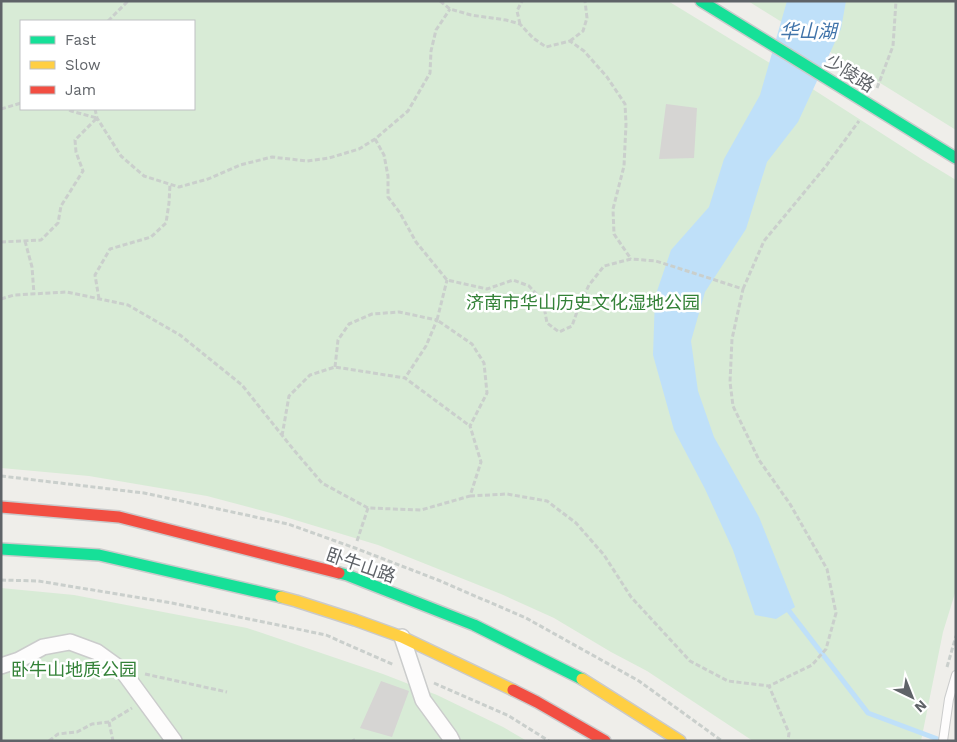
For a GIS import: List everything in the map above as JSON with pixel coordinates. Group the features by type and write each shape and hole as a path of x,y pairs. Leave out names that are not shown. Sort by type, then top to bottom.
{"main road":[{"name":"少陵路","path":"701,1 956,158"},
{"name":"卧牛山路","path":"1,507 119,518 347,575 474,625 576,675 680,741"},
{"path":"1,549 99,555 296,601 402,637 537,702 605,741"}],"street":[{"path":"402,637 423,700 452,741"},
{"path":"1,666 19,660 43,647 70,642 97,652 122,670 174,741"}],"lane":[{"path":"943,741 949,700 956,675"}],"path":[{"path":"109,20 128,1"},
{"path":"440,1 450,9 520,24"},
{"path":"522,1 517,12 520,24 533,38 546,46 570,41 583,31 587,18 585,1"},
{"path":"1,298 67,292 128,305 180,334 242,384 282,436 322,483 368,508 420,510 470,496 508,494 547,502 576,523 604,555 632,597 690,661 728,681 769,686 812,665 826,649 836,613 827,569 790,504 759,460 733,406 730,382 732,339 742,289 764,241 826,166 870,106 893,46 896,1"},
{"path":"95,110 97,118 121,156 144,176 180,187 208,179 240,165 272,157 307,161 329,158 359,148 375,139 408,111 430,74 430,51 436,30 450,9"},
{"path":"570,41 584,51 607,78 625,104 624,166 614,209 614,234 631,259"},
{"path":"1,109 20,103"},
{"path":"69,110 97,118"},
{"path":"1,242 41,240 58,223 61,206 83,171 76,152 75,140 97,118"},
{"path":"375,139 384,155 388,176 388,197 400,213 416,242 448,280 487,289 513,280 529,286 543,301 547,323 559,332 572,326 589,285 604,266 631,259 656,261 742,289"},
{"path":"99,299 95,275 110,249 152,237 166,223 170,184"},
{"path":"25,241 32,267 34,294"},
{"path":"405,378 426,346 437,320 448,280"},
{"path":"335,367 338,340 348,324 372,314 399,312 437,320 472,344 484,364 486,393 470,426"},
{"path":"282,436 289,396 310,375 335,367 405,378 470,426 481,462 470,496"},
{"path":"357,541 368,508"},
{"path":"1,580 38,581 172,603 326,634 509,716 548,741"},
{"path":"122,670 227,692"},
{"path":"769,686 789,733 788,741"},
{"path":"49,741 58,734 77,732 92,724 109,722 144,700"},
{"path":"109,722 112,741"}],"green space":[{"name":"济南市华山历史文化湿地公园","path":"1,1 668,1 811,88 956,180 956,590 943,632 921,741 753,741 647,671 554,618 501,594 378,545 282,516 207,496 89,476 1,468"},
{"path":"748,1 956,1 956,130"},
{"name":"卧牛山地质公园","path":"1,588 74,595 247,628 383,674 437,695 503,727 527,741 1,741"}],"water":[{"name":"华山湖","path":"787,1 846,1 841,29 798,122 767,162 746,229 705,292 691,341 698,391 714,437 759,517 795,607 776,619 755,615 733,550 705,489 674,430 653,355 655,297 671,250 709,207 724,159 760,95"}],"building":[{"path":"666,104 697,108 694,158 659,159"},
{"path":"381,681 409,691 392,737 360,728"}],"waterway":[{"path":"786,607 868,713 943,741"}],"traffic: fast":[{"path":"701,1 956,158"},
{"path":"1,549 99,555 281,597"},
{"path":"339,573 474,625 582,679"}],"traffic: slow":[{"path":"281,597 402,637 513,690"},
{"path":"582,679 680,741"}],"traffic: jam":[{"path":"1,507 119,517 339,573"},
{"path":"513,690 605,741"}]}
